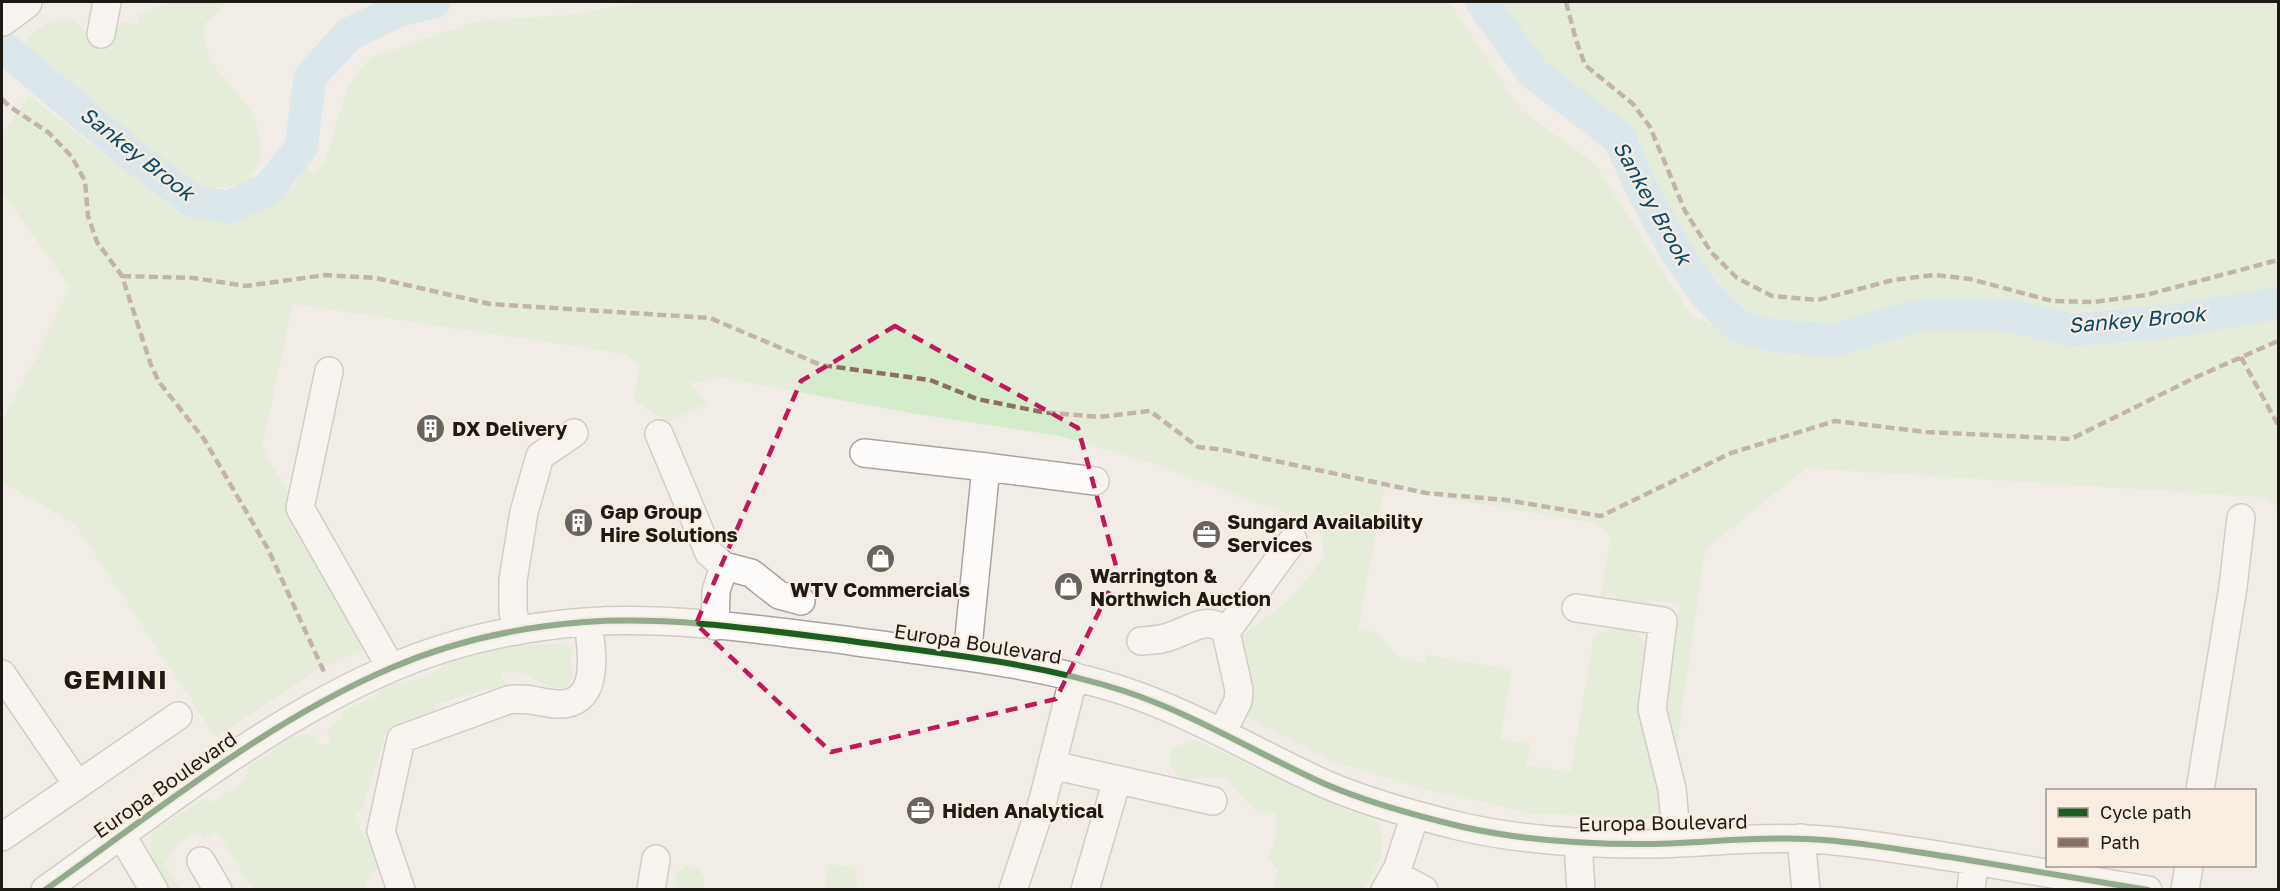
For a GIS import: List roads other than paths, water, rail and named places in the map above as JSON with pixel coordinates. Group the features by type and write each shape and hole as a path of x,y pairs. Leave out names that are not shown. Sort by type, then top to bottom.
{"highway":[{"path":"2,19 25,2"}],"street":[{"path":"101,34 107,2"},
{"path":"329,371 300,508 391,668"},
{"path":"517,631 513,611 513,580 524,512 540,456 574,433"},
{"path":"659,434 704,544 715,561 724,566 751,573 779,595 801,601"},
{"path":"864,453 1095,481"},
{"path":"967,657 986,467"},
{"path":"2200,789 2234,587 2241,518"},
{"path":"1226,632 1293,540"},
{"path":"715,626 716,591 724,566"},
{"path":"1576,608 1663,621 1652,709 1672,789 1677,843"},
{"name":"Europa Boulevard","path":"45,890 172,799 296,717 334,695 391,668 428,654 517,631 588,622 652,621 826,638 1016,664 1074,676 1131,693 1222,733 1326,784 1415,815 1509,836 1578,843 1677,843 1801,838 1875,845 1974,861 2088,885 2148,890"},
{"path":"401,890 381,831 401,740 508,700 518,698 549,703 568,703 584,694 591,671 588,622"},
{"path":"1141,641 1173,636 1200,623 1220,626 1226,632 1239,690 1238,701 1222,733"},
{"path":"2,674 77,784"},
{"path":"1013,890 1043,800 1074,676"},
{"path":"2,837 178,716"},
{"path":"1052,765 1213,801"},
{"path":"1085,890 1117,780"},
{"path":"1415,815 1389,882 1424,890"},
{"path":"122,836 154,890"},
{"path":"1801,838 1806,890"},
{"name":"Europa Boulevard","path":"1578,843 1581,890"},
{"path":"651,890 656,859"},
{"path":"201,861 218,890"},
{"path":"1971,890 1974,861"},
{"path":"2185,890 2189,867"},
{"path":"1433,890 1446,890"}],"waterway":[{"name":"Sankey Brook","path":"2,46 132,155 194,202 229,207 268,189 301,148 310,77 349,34 397,11 434,2"},
{"name":"Sankey Brook","path":"1482,2 1533,73 1619,138 1641,187 1675,250 1705,293 1738,327 1778,336 1835,340 1919,315 2007,315 2071,330 2180,320 2278,303"}],"place":[{"name":"DX Delivery","path":"431,429"},
{"name":"Gap Group Hire Solutions","path":"579,523"},
{"name":"Sungard Availability Services","path":"1206,534"},
{"name":"WTV Commercials","path":"880,559"},
{"name":"Warrington & Northwich Auction","path":"1069,587"},
{"name":"Hiden Analytical","path":"921,811"}],"district":[{"name":"GEMINI","path":"116,680"}]}
